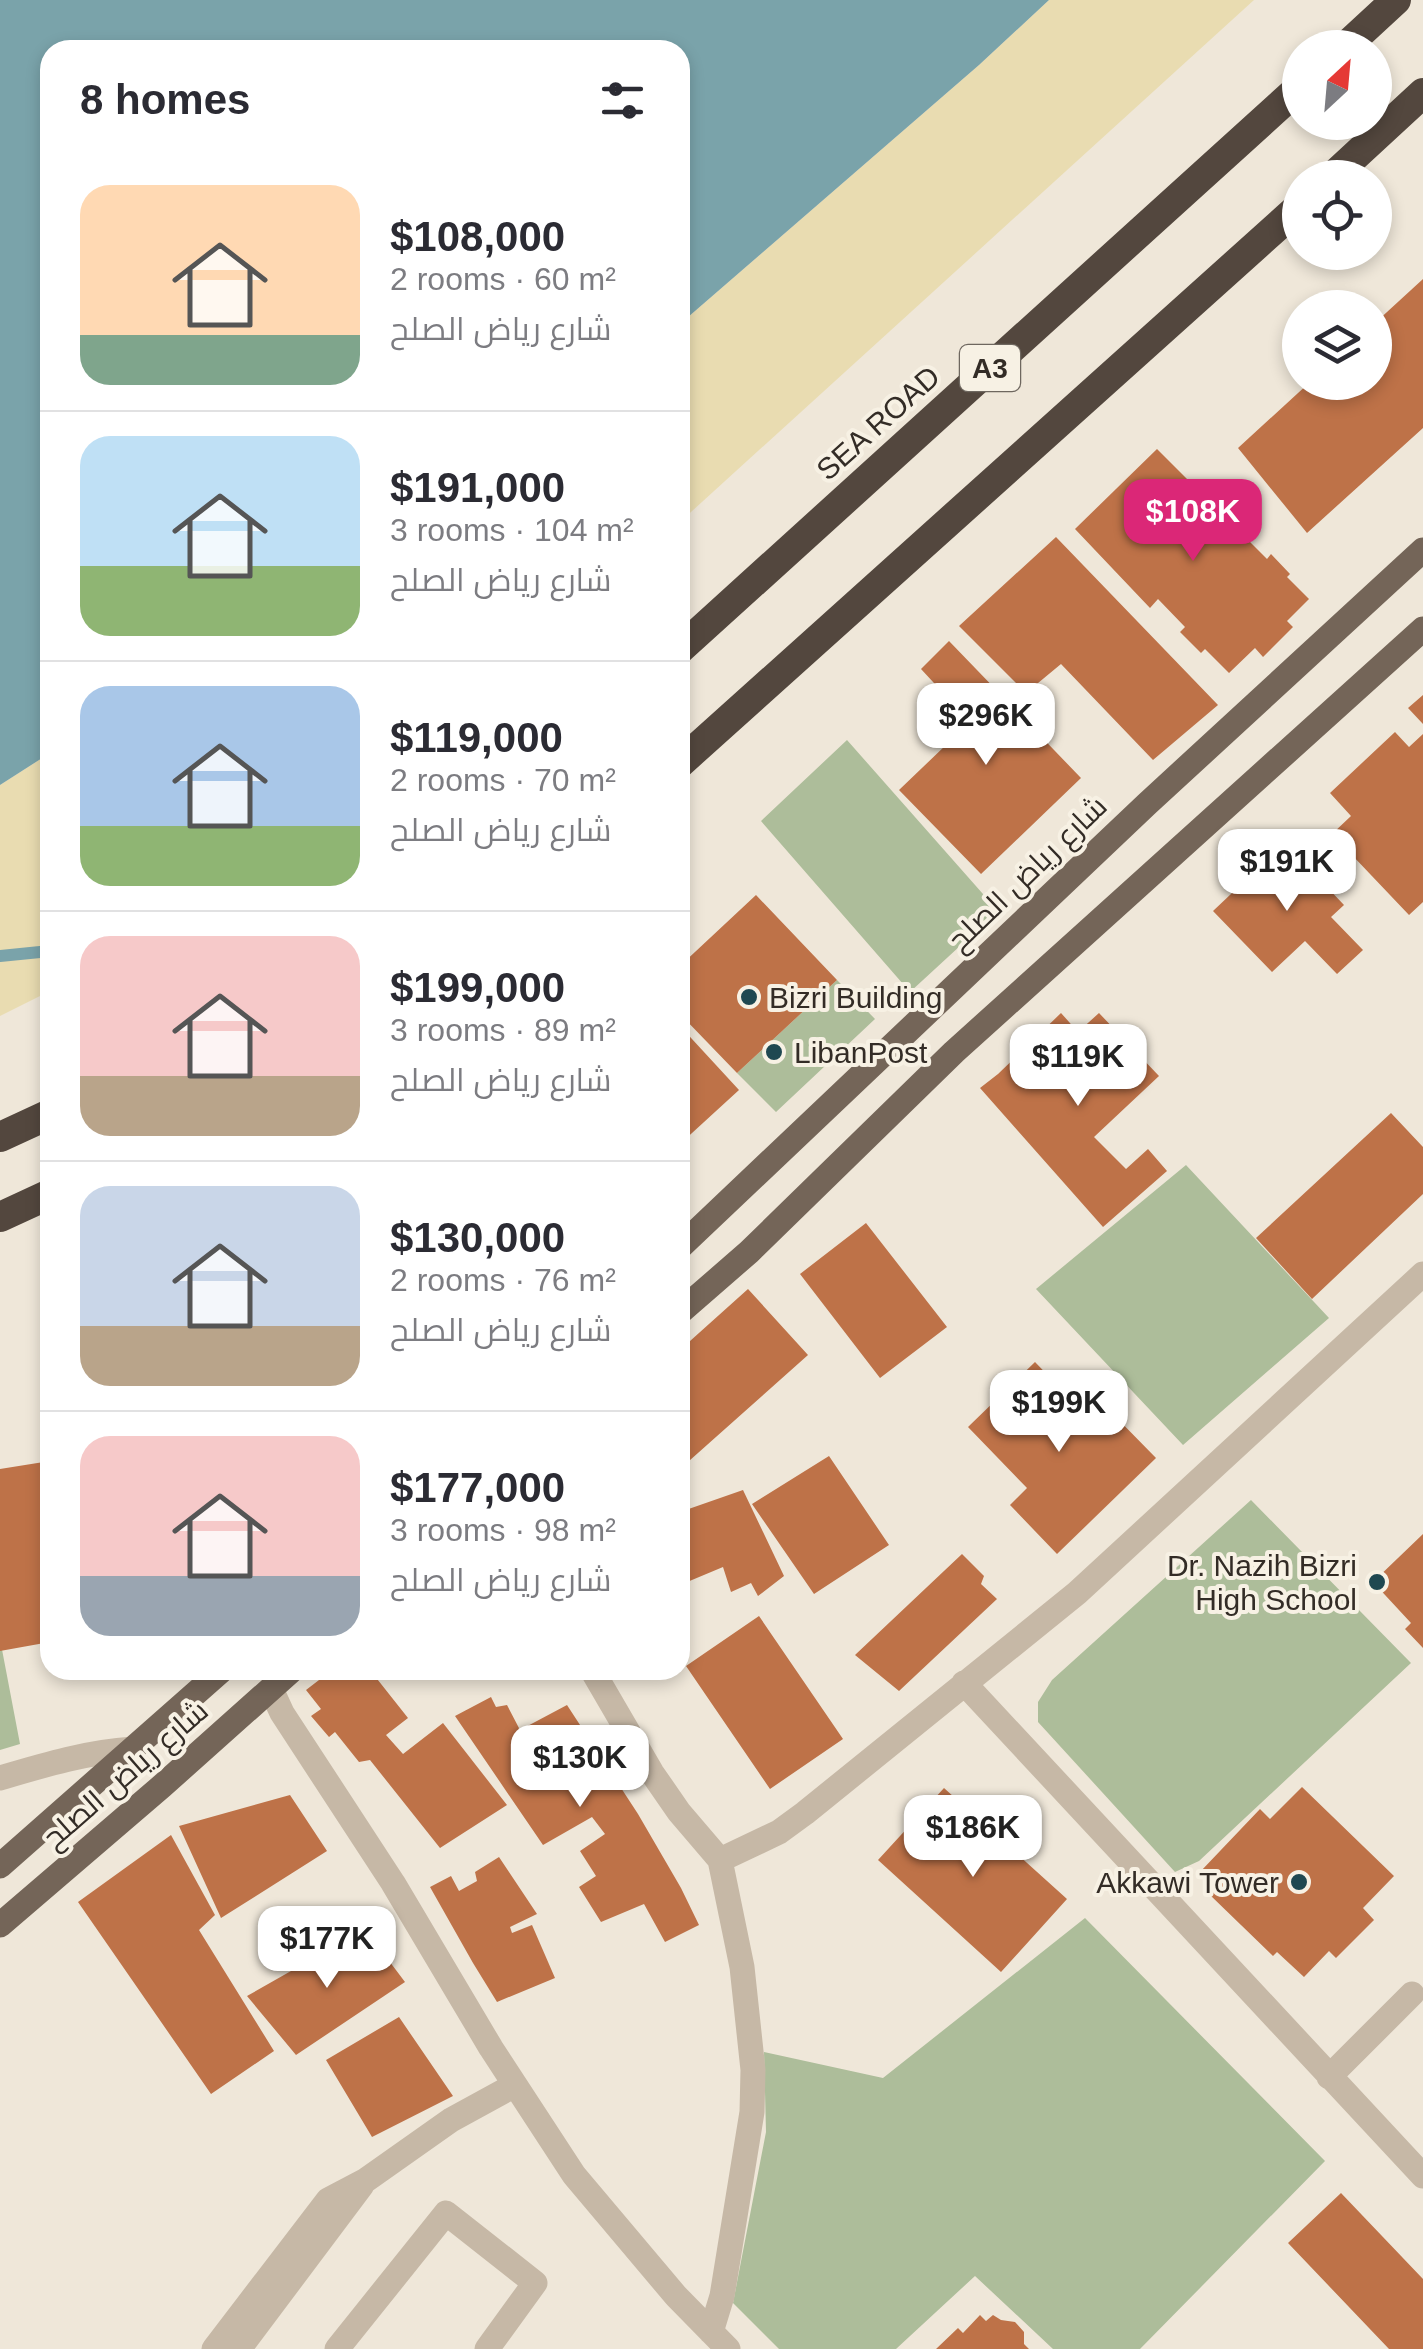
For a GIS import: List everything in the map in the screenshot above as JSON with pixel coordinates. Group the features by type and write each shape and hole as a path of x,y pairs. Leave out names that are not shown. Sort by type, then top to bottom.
{"highway":[{"path":"1364,30 1396,0"},
{"path":"1350,160 1423,93"},
{"name":"SEA ROAD","path":"690,641 1282,103"},
{"path":"690,754 1282,222"},
{"path":"0,1137 40,1119"},
{"path":"0,1217 40,1199"}],"main road":[{"name":"شارع رياض الصلح","path":"690,1238 1147,804 1423,550"},
{"path":"690,1303 749,1252 954,1052 1423,629"},
{"name":"شارع رياض الصلح","path":"0,1866 211,1680"},
{"name":"شارع رياض الصلح","path":"0,1925 281,1680"}],"street":[{"path":"720,1860 792,1822 1077,1593 1423,1274"},
{"path":"598,1680 652,1773 720,1860 742,1967 752,2112 722,2296 719,2341"},
{"path":"964,1684 1423,2176"},
{"path":"271,1689 282,1713 393,1883 515,2086 574,2175 639,2254 719,2341"},
{"path":"0,1778 58,1760 133,1749"},
{"path":"1329,2076 1412,1994"},
{"path":"214,2349 328,2200 366,2180 451,2120 515,2086"},
{"path":"240,2349 366,2180"},
{"path":"337,2349 446,2213 535,2283 487,2349"}],"green space":[{"path":"847,740 998,911 910,992 761,821"},
{"path":"837,980 875,1019 776,1112 737,1073"},
{"path":"1186,1165 1329,1318 1183,1445 1036,1289"},
{"path":"1251,1500 1411,1663 1199,1861 1175,1872 1038,1722 1038,1702 1052,1680"},
{"path":"0,1639 20,1744 0,1750"},
{"path":"1085,1918 1325,2161 1140,2349 1053,2349 975,2276 896,2349 779,2349 733,2303 766,2132 764,2052 883,2078"}],"sand":[{"path":"1049,0 1254,0 690,513 690,315"},
{"path":"40,759 40,996 0,1016 0,785"}],"water":[{"path":"0,0 1049,0 690,315 690,40 40,40 40,759 0,785"}],"building":[{"path":"1423,279 1423,428 1307,533 1238,448 1290,400 1392,400 1392,307"},
{"path":"1157,449 1267,559 1271,554 1309,599 1287,621 1293,627 1263,657 1255,648 1229,673 1205,649 1201,653 1180,632 1185,627 1158,599 1150,608 1075,529"},
{"path":"1056,537 1218,705 1153,760 1061,664 1026,693 959,626"},
{"path":"949,641 1081,778 981,874 899,790 970,722 921,669"},
{"path":"1423,695 1423,724 1408,708"},
{"path":"1395,732 1409,747 1423,734 1423,902 1409,915 1332,834 1351,816 1330,793"},
{"path":"1285,843 1344,905 1331,917 1363,950 1337,974 1305,941 1272,972 1213,911"},
{"name":"Bizri Building","path":"756,895 837,980 737,1073 690,1024 690,957"},
{"path":"1061,1013 1078,1032 1099,1013 1159,1076 1094,1137 1126,1169 1148,1149 1167,1171 1103,1227 980,1088"},
{"path":"690,1037 739,1090 690,1135"},
{"path":"1391,1113 1423,1147 1423,1194 1312,1299 1256,1238"},
{"path":"866,1223 947,1327 880,1378 800,1274"},
{"path":"748,1289 808,1355 690,1460 690,1341"},
{"path":"1035,1362 1091,1420 1106,1407 1156,1458 1057,1554 1010,1505 1027,1488 968,1427"},
{"path":"829,1456 889,1545 814,1594 752,1504"},
{"path":"40,1463 40,1644 0,1651 0,1469"},
{"path":"743,1490 784,1576 758,1596 751,1583 731,1592 723,1567 690,1581 690,1509"},
{"path":"1423,1534 1423,1648 1405,1629 1411,1623 1373,1582"},
{"path":"962,1554 984,1576 981,1584 997,1599 899,1691 855,1655"},
{"path":"759,1616 843,1739 770,1789 690,1672 690,1663"},
{"path":"319,1680 378,1680 408,1718 386,1735 403,1754 443,1723 507,1805 440,1848 370,1760 359,1762 335,1732 329,1737 311,1716 321,1709 306,1690"},
{"path":"491,1697 496,1707 507,1705 520,1730 567,1705 638,1814 699,1925 665,1942 644,1904 601,1922 579,1887 596,1876 580,1851 605,1834 592,1817 543,1845 455,1716"},
{"name":"Akkawi Tower","path":"1302,1787 1394,1876 1363,1908 1374,1920 1336,1958 1329,1951 1304,1977 1277,1952 1273,1956 1210,1895 1217,1888 1200,1872 1260,1809 1270,1819"},
{"path":"944,1788 1067,1899 1001,1972 878,1860"},
{"path":"290,1795 327,1851 221,1918 179,1826"},
{"path":"171,1835 215,1915 199,1930 274,2051 211,2094 78,1902"},
{"path":"499,1857 537,1914 510,1927 512,1933 532,1925 555,1978 497,2002 430,1887 451,1876 459,1891 477,1881 475,1872"},
{"path":"365,1929 405,1982 296,2055 247,1996"},
{"path":"399,2017 453,2096 372,2137 326,2060"},
{"path":"1341,2193 1423,2279 1423,2349 1389,2349 1288,2243"},
{"path":"980,2315 986,2321 993,2315 1015,2322 1024,2332 1024,2344 1029,2349 936,2349 958,2328 963,2333"}],"waterway":[{"path":"0,956 40,952"}],"place":[{"name":"Bizri Building","path":"749,997"},
{"name":"LibanPost","path":"774,1052"},
{"name":"Dr. Nazih Bizri High School","path":"1377,1582"},
{"name":"Akkawi Tower","path":"1299,1882"}]}
